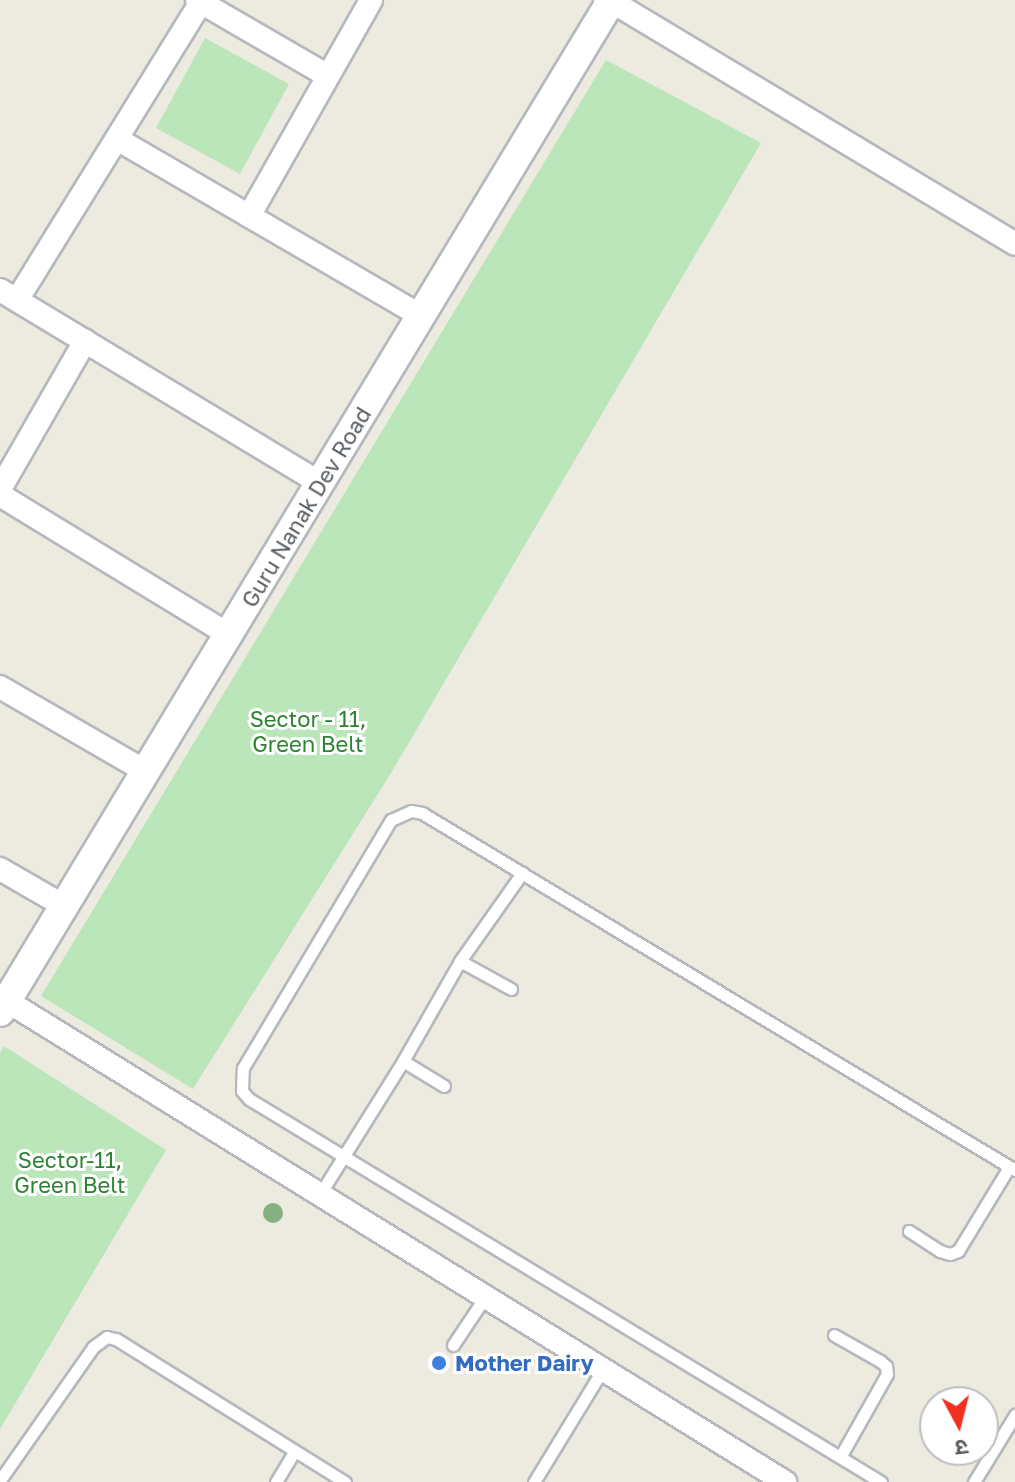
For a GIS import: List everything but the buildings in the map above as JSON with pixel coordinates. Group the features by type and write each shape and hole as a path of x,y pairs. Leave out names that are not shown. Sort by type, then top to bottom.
{"street":[{"path":"249,216 371,0"},
{"path":"320,483 9,295 117,139 199,1 328,76"},
{"path":"610,1 1015,244"},
{"name":"Guru Nanak Dev Road","path":"3,1006 610,1"},
{"path":"117,139 421,316"},
{"path":"85,341 0,492 228,634"},
{"path":"0,687 145,771"},
{"path":"0,869 64,906"},
{"path":"3,1006 320,1194 785,1482"}],"lane":[{"path":"881,1482 249,1099 242,1091 243,1068 391,820 411,811 422,813 1012,1169 958,1251 940,1251 909,1231"},
{"path":"320,1194 403,1061 460,961 522,873"},
{"path":"460,961 511,989"},
{"path":"403,1061 444,1086"},
{"path":"453,1345 485,1297"},
{"path":"834,1335 880,1361 886,1366 887,1374 840,1457"},
{"path":"8,1482 0,1479 93,1347 107,1337 116,1339 345,1482"},
{"path":"534,1482 603,1369"},
{"path":"974,1482 1015,1415"},
{"path":"276,1482 294,1452"}],"green space":[{"path":"205,38 289,84 240,174 156,128"},
{"name":"Sector - 11, Green Belt","path":"606,60 761,143 391,773 193,1089 41,996"},
{"name":"Sector-11, Green Belt","path":"4,1046 166,1150 0,1429 0,1053"}],"place":[{"name":"Mother Dairy","path":"439,1363"}]}
